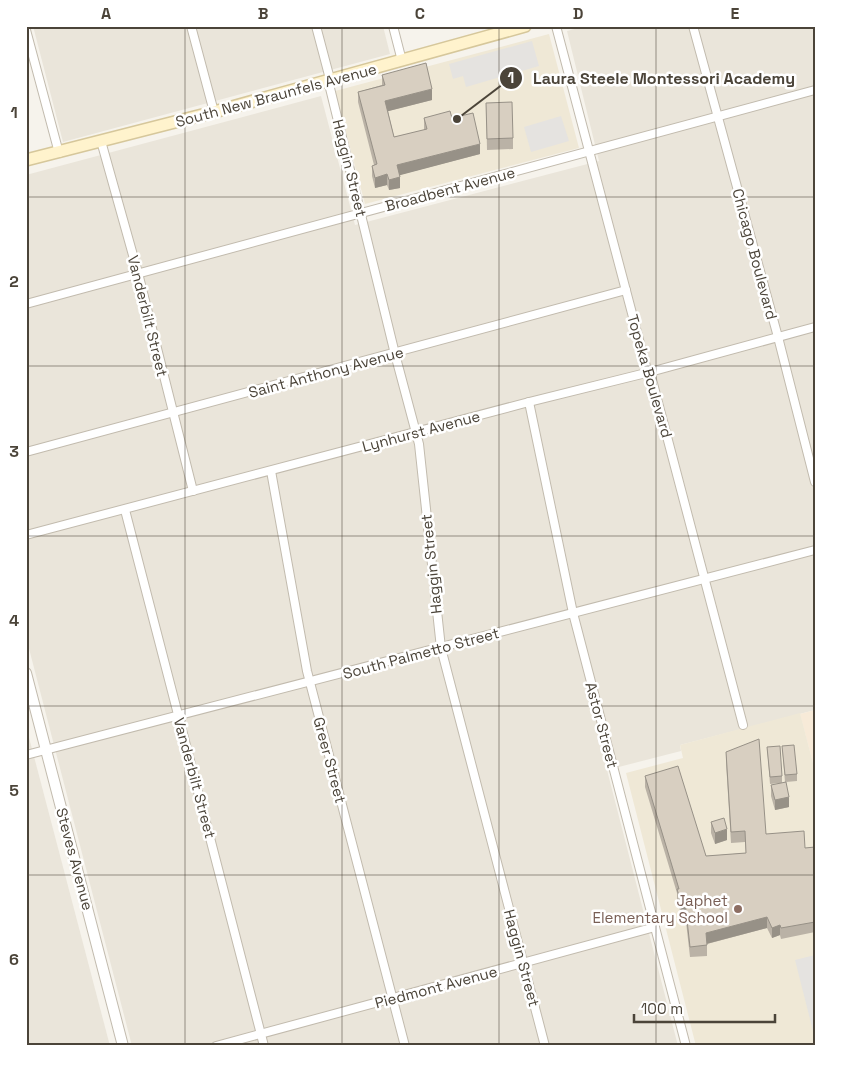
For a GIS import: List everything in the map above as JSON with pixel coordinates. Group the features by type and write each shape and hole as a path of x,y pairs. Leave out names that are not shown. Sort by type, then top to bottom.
{"main road":[{"name":"South New Braunfels Avenue","path":"26,160 214,112 525,26"}],"street":[{"path":"191,26 214,112"},
{"name":"Haggin Street","path":"316,26 395,354 419,444 440,648 545,1046"},
{"path":"393,26 402,61"},
{"name":"Topeka Boulevard","path":"556,26 743,725"},
{"name":"Chicago Boulevard","path":"693,26 778,337 815,482"},
{"path":"26,30 58,152"},
{"name":"Broadbent Avenue","path":"26,304 815,90"},
{"name":"Vanderbilt Street","path":"101,141 138,273 193,491"},
{"name":"Saint Anthony Avenue","path":"26,452 395,354 626,290"},
{"name":"Lynhurst Avenue","path":"26,535 815,327"},
{"name":"Astor Street","path":"529,402 572,613 686,1046"},
{"name":"Greer Street","path":"271,471 310,682 405,1046"},
{"name":"Vanderbilt Street","path":"125,510 264,1046"},
{"name":"South Palmetto Street","path":"26,755 815,550"},
{"name":"Steves Avenue","path":"26,673 123,1046"},
{"name":"Piedmont Avenue","path":"216,1046 655,927"}],"shaded area":[{"path":"33,26 383,26 390,54 63,142"},
{"path":"586,26 815,26 815,710 680,745 681,751 607,770 678,1046 132,1046 26,637 26,175 321,96 355,225 599,161 567,31"},
{"path":"549,34 579,148 365,204 335,91"},
{"path":"532,41 539,66 466,87 463,76 453,79 449,64"},
{"path":"561,116 569,141 531,152 524,127"},
{"path":"815,710 815,771 800,714"},
{"name":"Japhet Elementary School","path":"800,713 815,771 815,1046 696,1046 626,773 683,758 680,745"},
{"path":"26,726 110,1046 26,1046"},
{"path":"815,955 815,1039 795,960"}],"building":[{"path":"426,63 432,89 385,101 394,137 427,129 424,118 450,111 452,118 473,113 480,144 397,165 400,177 389,180 387,174 375,178 372,166 377,164 358,92 385,85 382,75"},
{"path":"512,102 513,138 487,139 486,103"},
{"path":"759,739 766,834 804,831 805,848 815,847 815,922 781,928 780,925 772,928 767,917 706,933 707,945 690,947 685,902 681,903 677,889 679,889 645,776 678,766 706,856 746,853 745,831 731,832 726,752"},
{"path":"794,745 797,774 785,775 782,746"},
{"path":"780,746 782,776 770,777 767,747"},
{"path":"786,782 789,797 775,800 771,785"},
{"path":"724,818 727,829 715,833 711,822"}],"place":[{"name":"Laura Steele Montessori Academy","path":"457,119"},
{"name":"Japhet Elementary School","path":"738,909"}]}
